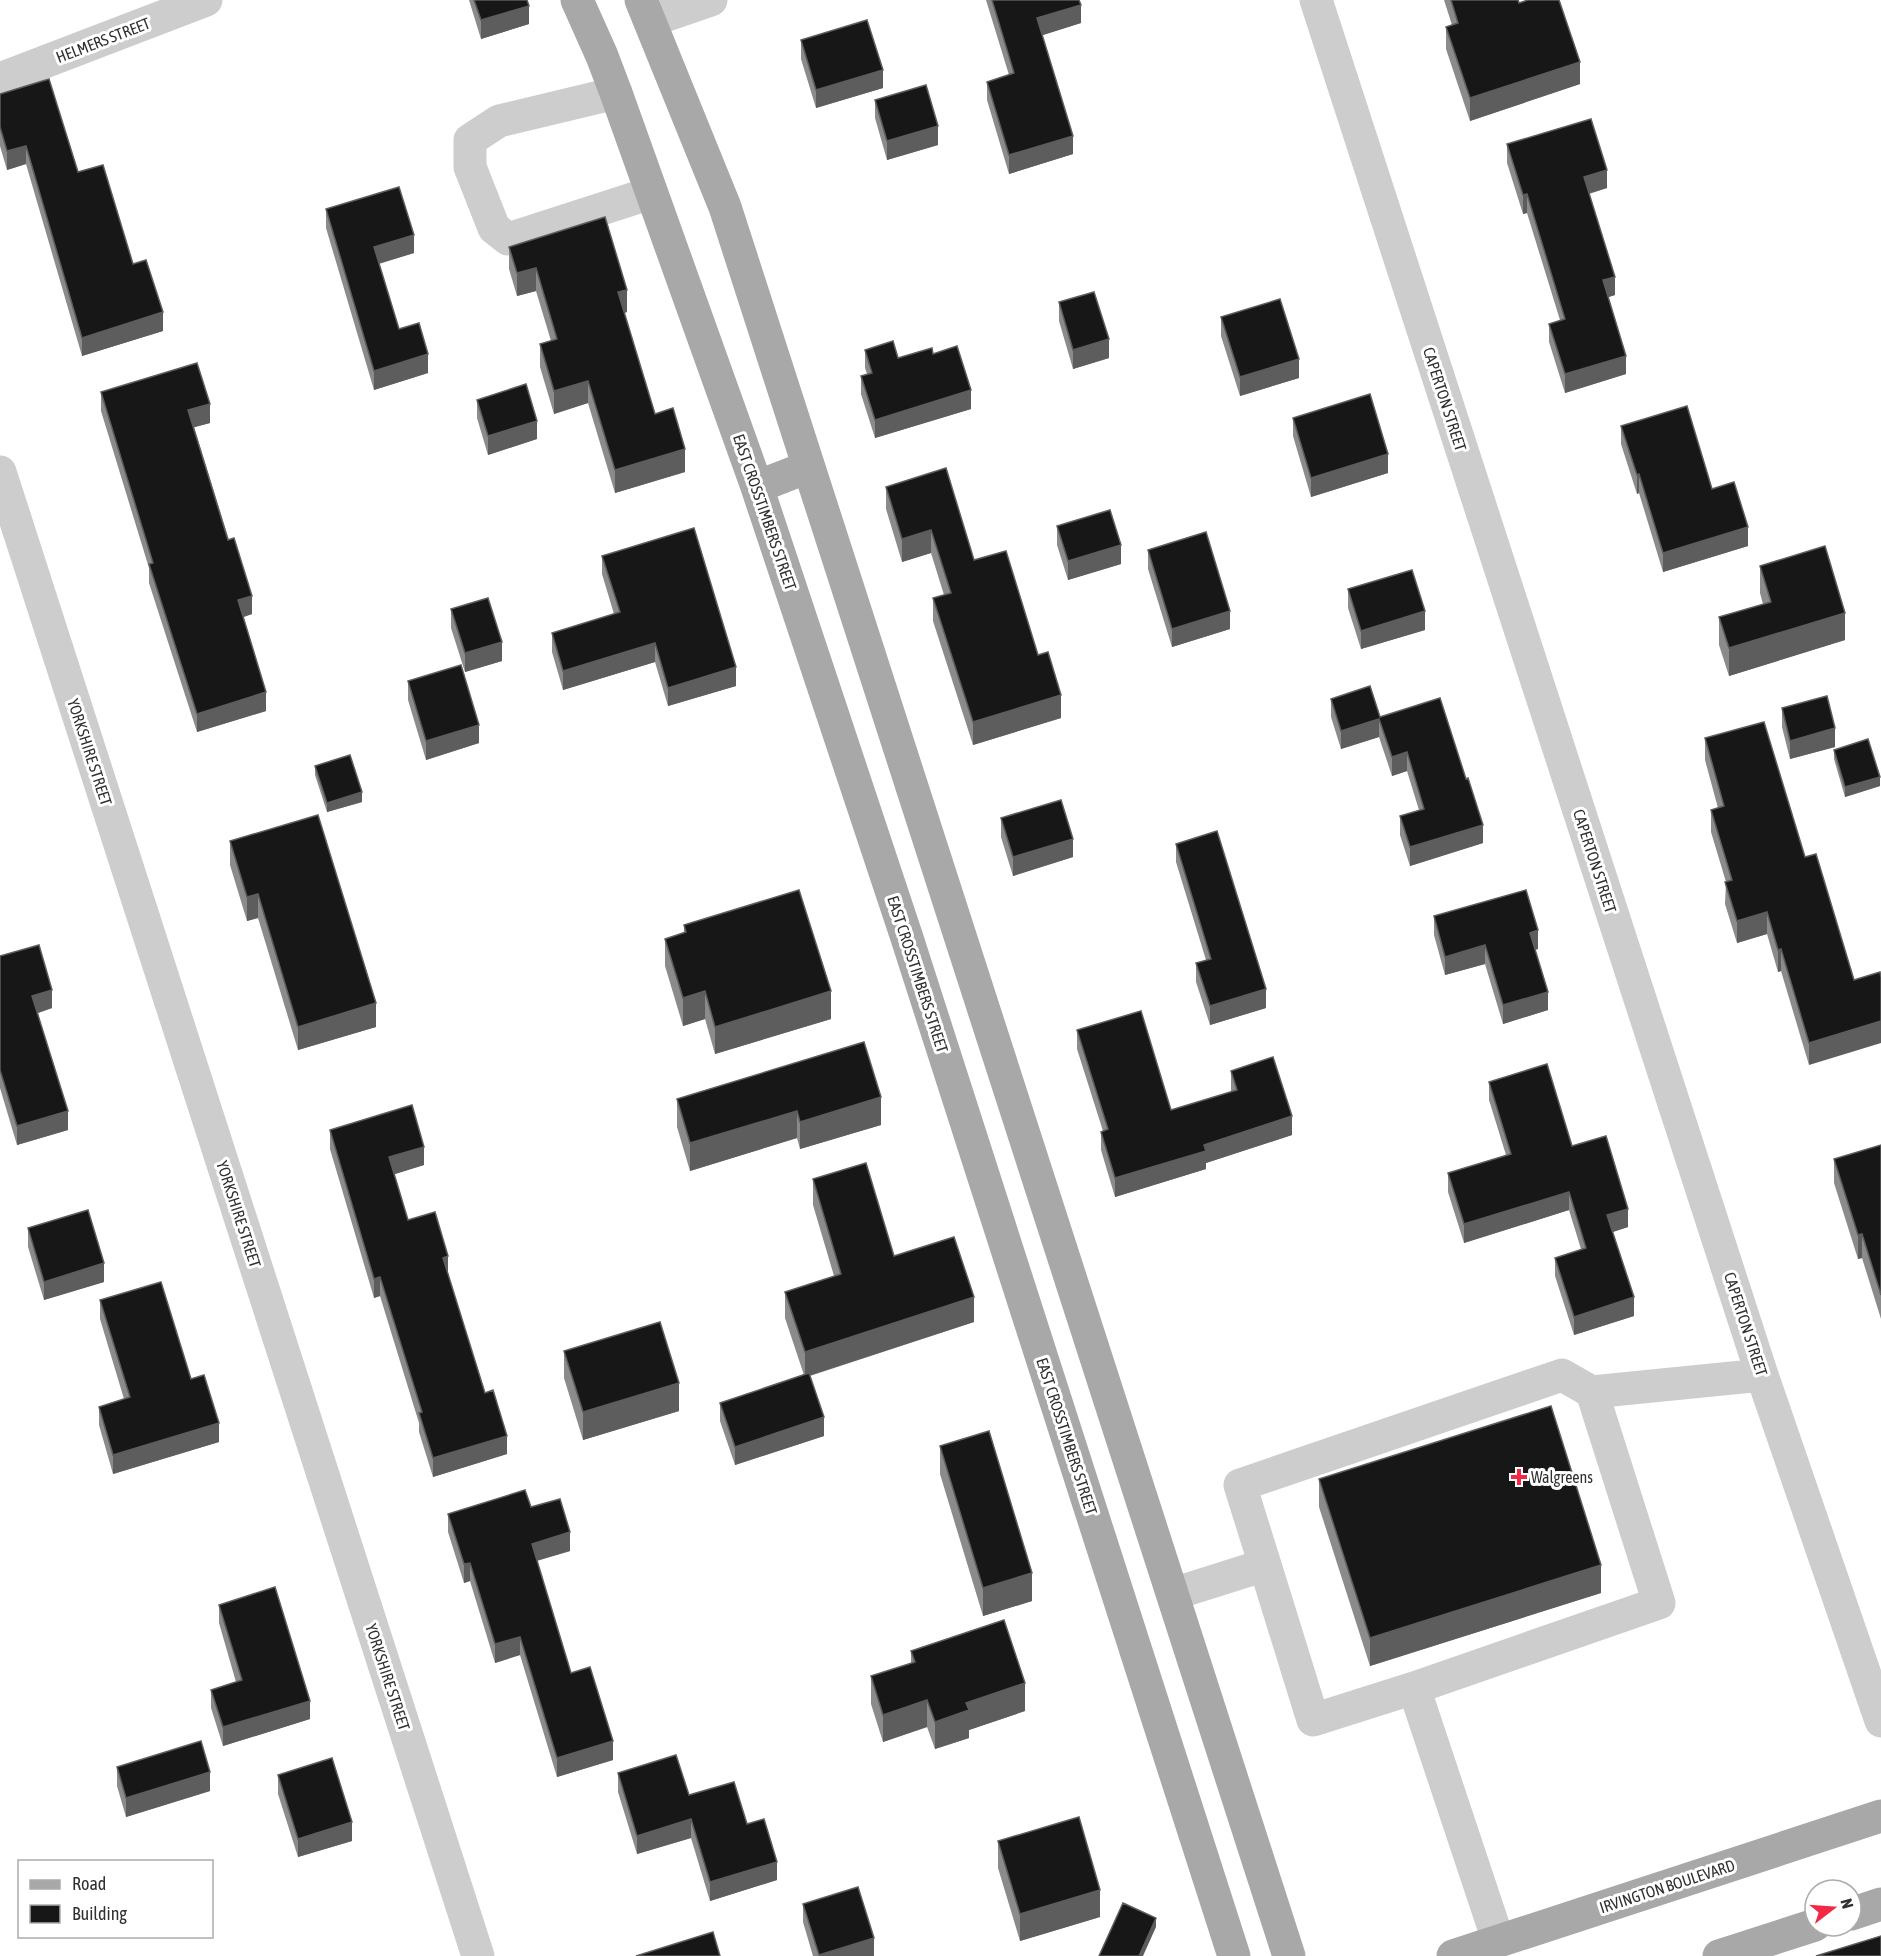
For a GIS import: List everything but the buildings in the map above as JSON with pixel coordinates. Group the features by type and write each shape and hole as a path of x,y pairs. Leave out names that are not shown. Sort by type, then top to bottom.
{"main road":[{"name":"EAST CROSSTIMBERS STREET","path":"577,0 616,93 758,487 907,938 1234,1956"},
{"path":"645,11 724,207 1289,1956"},
{"path":"758,487 808,467"},
{"path":"907,938 957,926"},
{"path":"1124,1615 1174,1597"},
{"name":"IRVINGTON BOULEVARD","path":"1453,1956 1881,1816"},
{"path":"1863,1910 1881,1904"},
{"path":"1719,1956 1803,1929"}],"street":[{"name":"HELMERS STREET","path":"0,79 206,0"},
{"path":"645,11 711,0"},
{"name":"CAPERTON STREET","path":"1316,0 1762,1375 1881,1721"},
{"path":"616,93 499,121 470,140 470,167 494,228 508,238 651,193"},
{"name":"YORKSHIRE STREET","path":"0,472 478,1956"},
{"path":"1592,1392 1659,1603 1414,1688 1313,1720 1240,1485 1562,1376 1592,1392 1762,1375"},
{"path":"1174,1597 1265,1565"},
{"path":"1414,1688 1498,1941"}],"place":[{"name":"Walgreens","path":"1519,1477"}]}
